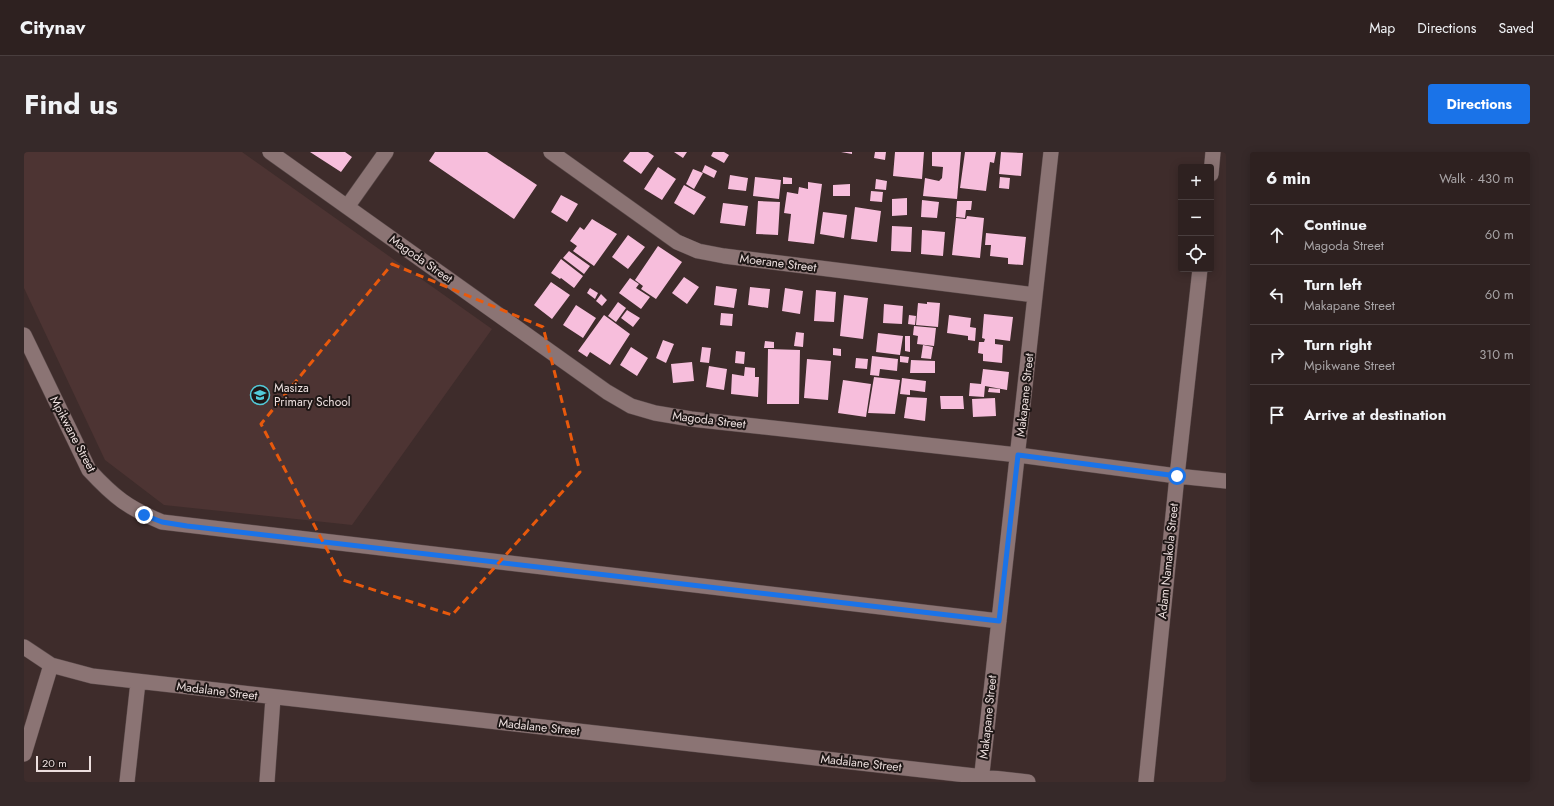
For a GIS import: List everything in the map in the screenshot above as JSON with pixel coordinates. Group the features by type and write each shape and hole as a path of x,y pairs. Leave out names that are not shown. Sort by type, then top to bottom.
{"street":[{"name":"Magoda Street","path":"270,152 607,392 631,406 655,413 691,419 1018,455 1226,481"},
{"path":"347,207 386,152"},
{"name":"Moerane Street","path":"551,152 677,242 698,251 724,256 1035,295"},
{"name":"Makapane Street","path":"981,779 1052,152"},
{"path":"1212,164 1213,152"},
{"name":"Adam Namakola Street","path":"1146,782 1200,272"},
{"name":"Mpikwane Street","path":"24,335 89,470 105,488 125,505 162,522 999,621"},
{"name":"Madalane Street","path":"24,647 51,665 79,673 138,682 981,779 1028,782"},
{"path":"24,754 51,665"},
{"path":"127,782 138,682"},
{"path":"267,782 273,698"}],"highlighted area":[{"path":"392,264 543,327 580,472 452,615 343,580 261,424"}],"shaded area":[{"name":"Masiza Primary School","path":"24,152 242,152 492,329 352,525 164,505 105,460 24,288"}],"building":[{"path":"310,152 345,152 352,157 341,172"},
{"path":"435,152 487,152 537,185 514,219 429,161"},
{"path":"630,152 648,152 654,156 641,174 623,161"},
{"path":"674,152 687,152 683,158"},
{"path":"713,152 724,152 729,155 724,163 711,156"},
{"path":"841,152 852,152 852,154"},
{"path":"875,152 886,152 885,160 874,158"},
{"path":"895,152 924,152 922,179 893,176"},
{"path":"932,152 961,152 957,199 923,196 925,178 939,181 942,178 943,167 932,166"},
{"path":"965,152 996,152 994,163 990,162 986,191 960,188"},
{"path":"1001,152 1023,153 1021,176 999,174"},
{"path":"705,165 717,171 714,178 702,172"},
{"path":"658,167 676,179 662,200 644,189"},
{"path":"693,169 703,173 694,189 686,184"},
{"path":"730,175 748,178 746,191 728,189"},
{"path":"755,177 781,180 779,199 753,196"},
{"path":"783,177 792,178 792,184 783,184"},
{"path":"1000,177 1010,178 1009,189 999,188"},
{"path":"876,179 887,181 886,190 875,189"},
{"path":"808,182 822,184 814,244 788,241 791,214 784,213 787,192 798,194 799,187 808,189"},
{"path":"850,184 850,196 833,196 833,185"},
{"path":"684,185 706,197 694,215 674,203"},
{"path":"871,191 883,192 882,202 870,201"},
{"path":"561,195 578,204 567,222 551,212"},
{"path":"907,198 907,215 892,216 892,199"},
{"path":"922,200 939,202 937,218 921,217"},
{"path":"758,201 780,202 778,235 756,234"},
{"path":"957,201 972,201 971,210 966,210 965,218 956,217"},
{"path":"723,203 748,206 745,226 720,223"},
{"path":"855,207 881,211 877,242 851,239"},
{"path":"823,212 847,215 844,238 820,234"},
{"path":"967,216 984,218 980,258 952,255 956,218 966,219"},
{"path":"592,219 617,234 594,266 573,251 577,246 570,241 580,227 584,230"},
{"path":"892,226 912,227 911,252 891,251"},
{"path":"922,230 945,232 943,256 921,254"},
{"path":"986,233 1026,237 1023,265 1008,264 1008,258 990,256 991,245 985,245"},
{"path":"628,235 645,247 628,269 612,257"},
{"path":"658,246 682,262 656,299 641,289 643,286 635,280"},
{"path":"569,251 590,266 584,274 563,258"},
{"path":"561,259 583,276 574,288 561,278 560,279 551,273"},
{"path":"684,277 699,287 687,304 672,293"},
{"path":"630,278 639,284 636,288 650,297 641,309 619,293"},
{"path":"551,282 570,295 552,319 534,305"},
{"path":"716,286 737,289 734,308 714,305"},
{"path":"750,287 770,289 768,308 748,305"},
{"path":"590,288 598,293 595,299 587,293"},
{"path":"785,288 803,291 800,314 782,311"},
{"path":"816,290 836,292 834,322 814,321"},
{"path":"601,294 607,300 602,306 596,301"},
{"path":"844,295 868,298 863,339 840,336"},
{"path":"618,302 626,308 616,322 608,316"},
{"path":"927,302 940,303 938,327 916,325 918,303 927,304"},
{"path":"884,304 903,306 902,324 883,323"},
{"path":"576,305 596,318 583,338 563,325"},
{"path":"627,310 640,318 633,327 621,318"},
{"path":"721,313 733,314 732,326 720,325"},
{"path":"984,314 1013,317 1010,341 995,339 995,344 1003,345 1002,363 983,361 983,354 978,353 979,342 984,342 985,339 982,338"},
{"path":"604,315 630,334 610,365 590,352 587,357 578,351"},
{"path":"909,315 916,316 915,325 908,324"},
{"path":"949,315 971,318 970,327 976,328 975,341 968,340 968,336 947,333"},
{"path":"914,326 936,328 934,346 917,344 918,336 913,335"},
{"path":"796,332 804,333 803,347 794,346"},
{"path":"878,333 903,336 900,355 876,352"},
{"path":"905,336 910,336 910,352 905,351"},
{"path":"663,340 674,344 666,363 656,358"},
{"path":"765,341 774,342 774,348 764,348"},
{"path":"923,345 933,347 931,359 921,358"},
{"path":"631,347 648,358 637,376 620,365"},
{"path":"702,347 711,348 709,363 700,362"},
{"path":"833,348 841,349 841,356 833,355"},
{"path":"768,349 800,350 799,404 767,404"},
{"path":"736,351 745,352 744,364 735,363"},
{"path":"872,356 898,359 897,371 880,369 879,376 870,375"},
{"path":"900,356 909,357 908,363 900,362"},
{"path":"856,358 868,359 867,369 855,368"},
{"path":"807,359 831,361 828,400 804,398"},
{"path":"911,360 935,361 935,373 910,373"},
{"path":"692,362 694,381 673,383 671,364"},
{"path":"709,366 727,369 724,390 706,387"},
{"path":"745,367 755,368 755,377 759,377 758,397 731,394 732,374 744,376"},
{"path":"983,369 1009,372 1007,390 985,386 984,397 969,396 970,383 981,384"},
{"path":"874,377 900,380 895,414 868,413"},
{"path":"902,378 926,381 925,392 910,390 910,395 900,394"},
{"path":"843,380 871,384 866,417 838,413"},
{"path":"989,388 1000,389 1000,393 988,392"},
{"path":"940,396 963,396 964,409 941,409"},
{"path":"907,397 927,398 925,421 904,418"},
{"path":"995,398 996,416 973,417 972,399"}],"place":[{"name":"Masiza Primary School","path":"260,395"}],"route":[{"path":"144,515 162,522 187,526 999,621 1018,455 1177,476"}]}
